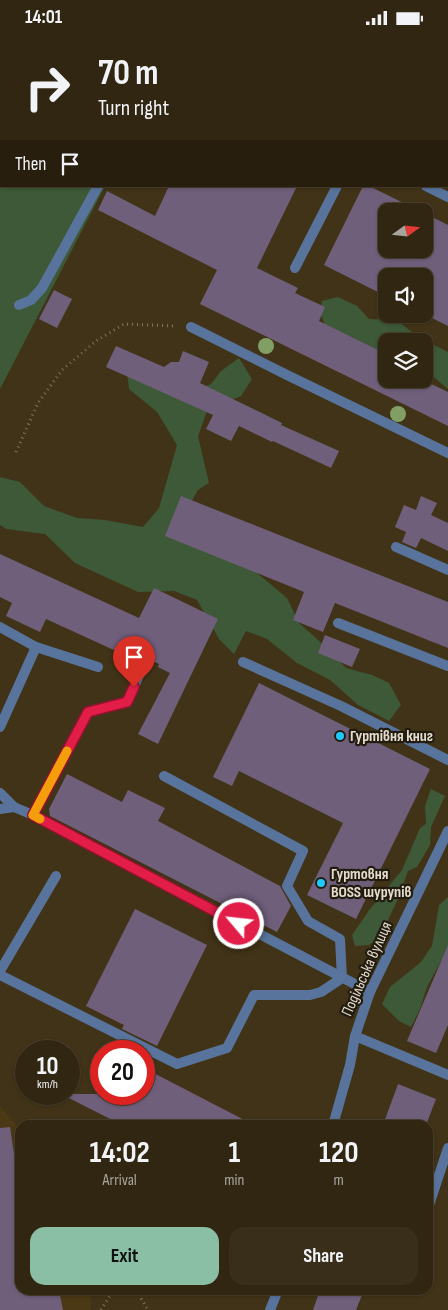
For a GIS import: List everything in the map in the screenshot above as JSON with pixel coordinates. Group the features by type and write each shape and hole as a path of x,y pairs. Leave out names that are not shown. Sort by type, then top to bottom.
{"street":[{"path":"19,305 31,300 42,288 97,187"},
{"path":"295,268 336,187"},
{"path":"428,187 448,197"},
{"path":"191,327 448,453"},
{"path":"396,547 448,570"},
{"path":"338,623 448,666"},
{"path":"0,627 36,647 98,667"},
{"path":"0,727 36,647"},
{"path":"243,662 341,707 448,760"},
{"path":"33,815 88,712 127,702 141,671"},
{"path":"164,776 303,851 287,886 308,921 340,939 342,978"},
{"path":"0,793 14,807 33,815 370,992"},
{"path":"0,809 14,807"},
{"name":"Подільська вулиця","path":"334,1120 350,1065 355,1036 370,992 448,831"},
{"path":"0,971 56,876"},
{"path":"0,975 177,1063 227,1048 254,995 310,995 321,992 342,978"},
{"path":"355,1036 448,1075"},
{"path":"433,1193 448,1149"},
{"path":"270,1310 276,1295"}],"path":[{"path":"16,452 38,403 62,371 96,341 124,324 191,327"},
{"path":"101,1310 110,1295"},
{"path":"139,1295 148,1310"}],"shaded area":[{"path":"0,1106 15,1123 15,1295 91,1295 91,1310 0,1310"}],"green space":[{"path":"0,187 104,187 0,389"},
{"path":"338,297 357,306 369,319 378,319 378,323 400,323 413,333 378,333 378,352 352,337 328,332 320,313 322,301"},
{"path":"433,344 448,352 448,389 433,376"},
{"path":"239,358 252,379 241,396 207,411 198,436 209,483 198,490 185,513 287,598 299,623 346,668 372,675 389,683 401,705 389,721 358,705 330,680 297,663 267,639 246,631 234,654 219,639 197,600 174,591 138,592 75,563 45,534 6,529 0,525 0,477 20,482 44,506 77,518 105,520 143,527 159,508 177,445 157,412 129,389 127,372 187,394 211,384 221,371"},
{"path":"431,789 445,796 431,827 430,845 417,867 408,871 397,901 380,937 369,945 355,946 352,935 370,909 402,870 420,828 426,824 425,806"},
{"path":"448,897 448,948 427,987 420,1009 411,1027 399,1021 382,1004 390,987 421,962 432,946 439,905"}],"building":[{"path":"169,187 297,187 257,268 298,288 295,293 325,307 319,321 378,350 378,388 433,388 433,385 448,392 448,426 200,304 217,270 98,210 107,191 155,216"},
{"path":"363,187 371,187 404,203 378,203 378,258 433,258 433,218 448,225 448,326 433,318 433,268 378,268 378,292 324,265"},
{"path":"54,290 72,299 57,328 39,319"},
{"path":"116,346 164,367 171,362 179,362 183,351 209,362 200,383 282,423 281,425 339,451 331,468 239,426 231,441 206,429 213,415 106,367"},
{"path":"181,496 448,602 448,648 335,603 323,632 293,620 304,592 165,536"},
{"path":"421,496 437,503 431,515 448,523 448,551 421,538 416,548 402,542 406,532 395,527 404,505 416,510"},
{"path":"0,554 139,618 154,588 218,619 158,744 138,734 170,673 158,667 159,664 119,645 116,651 46,619 40,632 6,616 12,603 0,597"},
{"path":"325,635 360,649 352,667 318,653"},
{"path":"259,683 430,769 356,919 307,895 343,823 239,771 232,786 213,777"},
{"path":"67,774 122,802 128,790 165,808 158,821 280,886 291,906 277,932 50,816 49,809"},
{"path":"135,909 207,945 157,1046 155,1045 155,1040 145,1040 122,1029 124,1025 86,1006"},
{"path":"448,945 448,1025 436,1053 407,1041"},
{"path":"155,1074 244,1120 112,1120 80,1104 80,1094 90,1094 90,1105 155,1105"},
{"path":"398,1084 436,1099 428,1120 385,1120"},
{"path":"10,1127 15,1160 15,1295 60,1295 63,1310 0,1310 0,1128"},
{"path":"318,1295 362,1295 356,1310 313,1310"}],"slow traffic":[{"path":"40,819 33,815 67,751"}],"place":[{"name":"Гуртівня книг","path":"340,736"},
{"name":"Гуртовня BOSS шурупів","path":"321,883"}],"route":[{"path":"134,687 127,702 88,712 33,815 239,924"}]}
